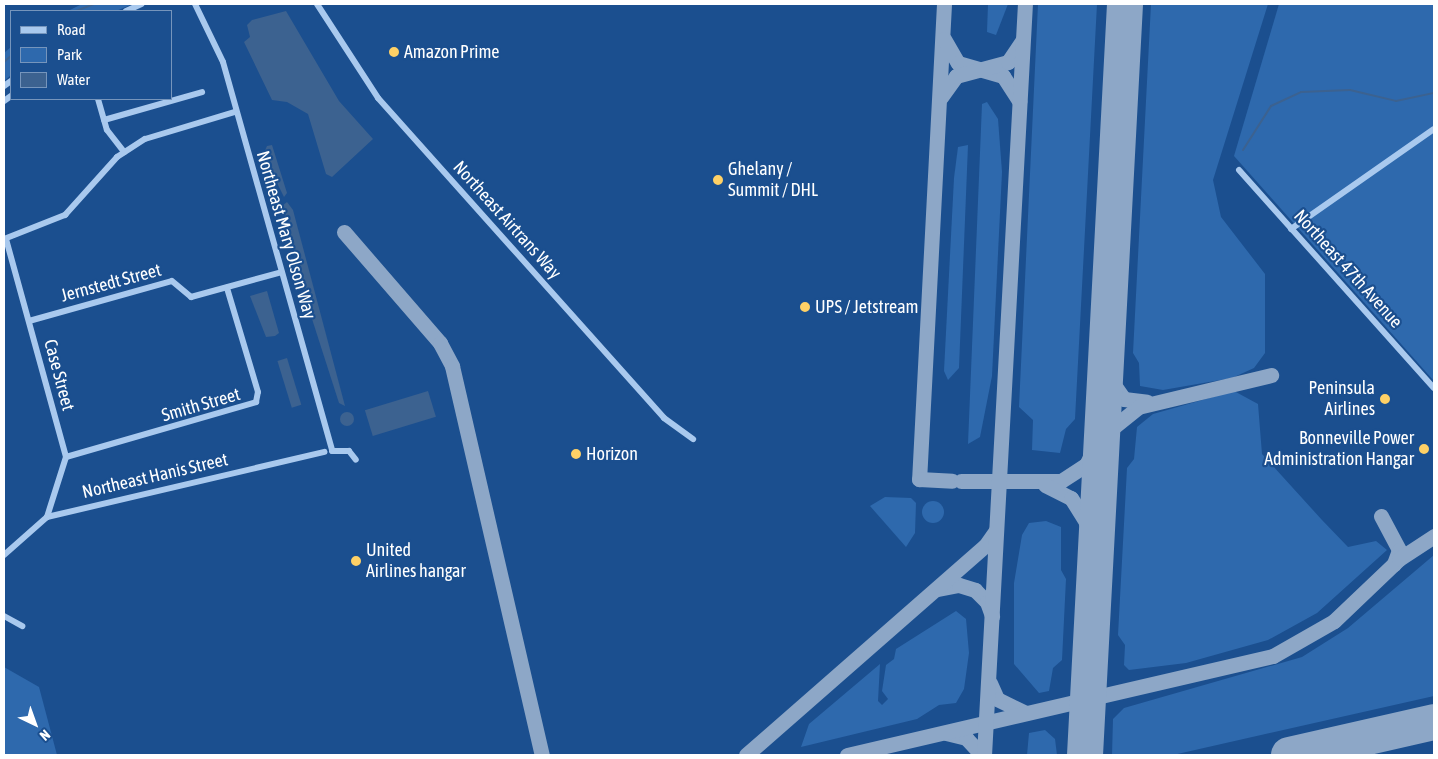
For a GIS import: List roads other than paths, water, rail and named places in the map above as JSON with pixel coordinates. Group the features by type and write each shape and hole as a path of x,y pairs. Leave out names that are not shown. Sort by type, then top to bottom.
{"street":[{"path":"128,10 142,4"},
{"name":"Northeast Mary Olson Way","path":"194,4 223,62 234,112 282,272 332,451 349,451 356,460"},
{"name":"Northeast Airtrans Way","path":"317,4 378,98 658,411 693,439"},
{"path":"172,99 202,92"},
{"path":"98,100 104,120 124,152"},
{"path":"104,120 169,100"},
{"path":"5,239 65,215 124,152 156,134 234,112"},
{"path":"1291,229 1434,129"},
{"name":"Northeast 47th Avenue","path":"1239,170 1434,388"},
{"name":"Case Street","path":"5,239 66,458"},
{"name":"Jernstedt Street","path":"28,321 172,281 191,297 282,272"},
{"name":"Smith Street","path":"66,458 256,402 258,392 228,288"},
{"name":"Northeast Hanis Street","path":"46,516 326,452"},
{"path":"4,555 46,516 66,458"},
{"path":"4,616 22,626"}],"water":[{"path":"286,11 339,101 373,139 332,177 326,174 308,114 287,102 272,100 244,42 250,37 247,25 252,20"},
{"path":"272,145 287,193 284,197 263,155 267,146"},
{"path":"287,202 293,210 345,406 339,403 304,294 282,206"},
{"path":"267,291 279,333 275,336 266,337 250,296"},
{"path":"287,358 301,405 292,408 277,361"},
{"path":"428,391 436,417 373,436 365,410"},
{"path":"347,412 352,414 354,419 352,424 347,426 342,424 340,419 342,414"}],"waterway":[{"path":"79,10 94,4"},
{"path":"4,62 10,57"},
{"path":"1243,150 1271,106 1301,92 1350,90 1396,101 1434,93"}],"place":[{"name":"Amazon Prime","path":"394,52"},
{"name":"Ghelany / Summit / DHL","path":"718,180"},
{"name":"UPS / Jetstream","path":"805,307"},
{"name":"Peninsula Airlines","path":"1385,399"},
{"name":"Bonneville Power Administration Hangar","path":"1424,449"},
{"name":"Horizon","path":"576,454"},
{"name":"United Airlines hangar","path":"356,561"}]}
